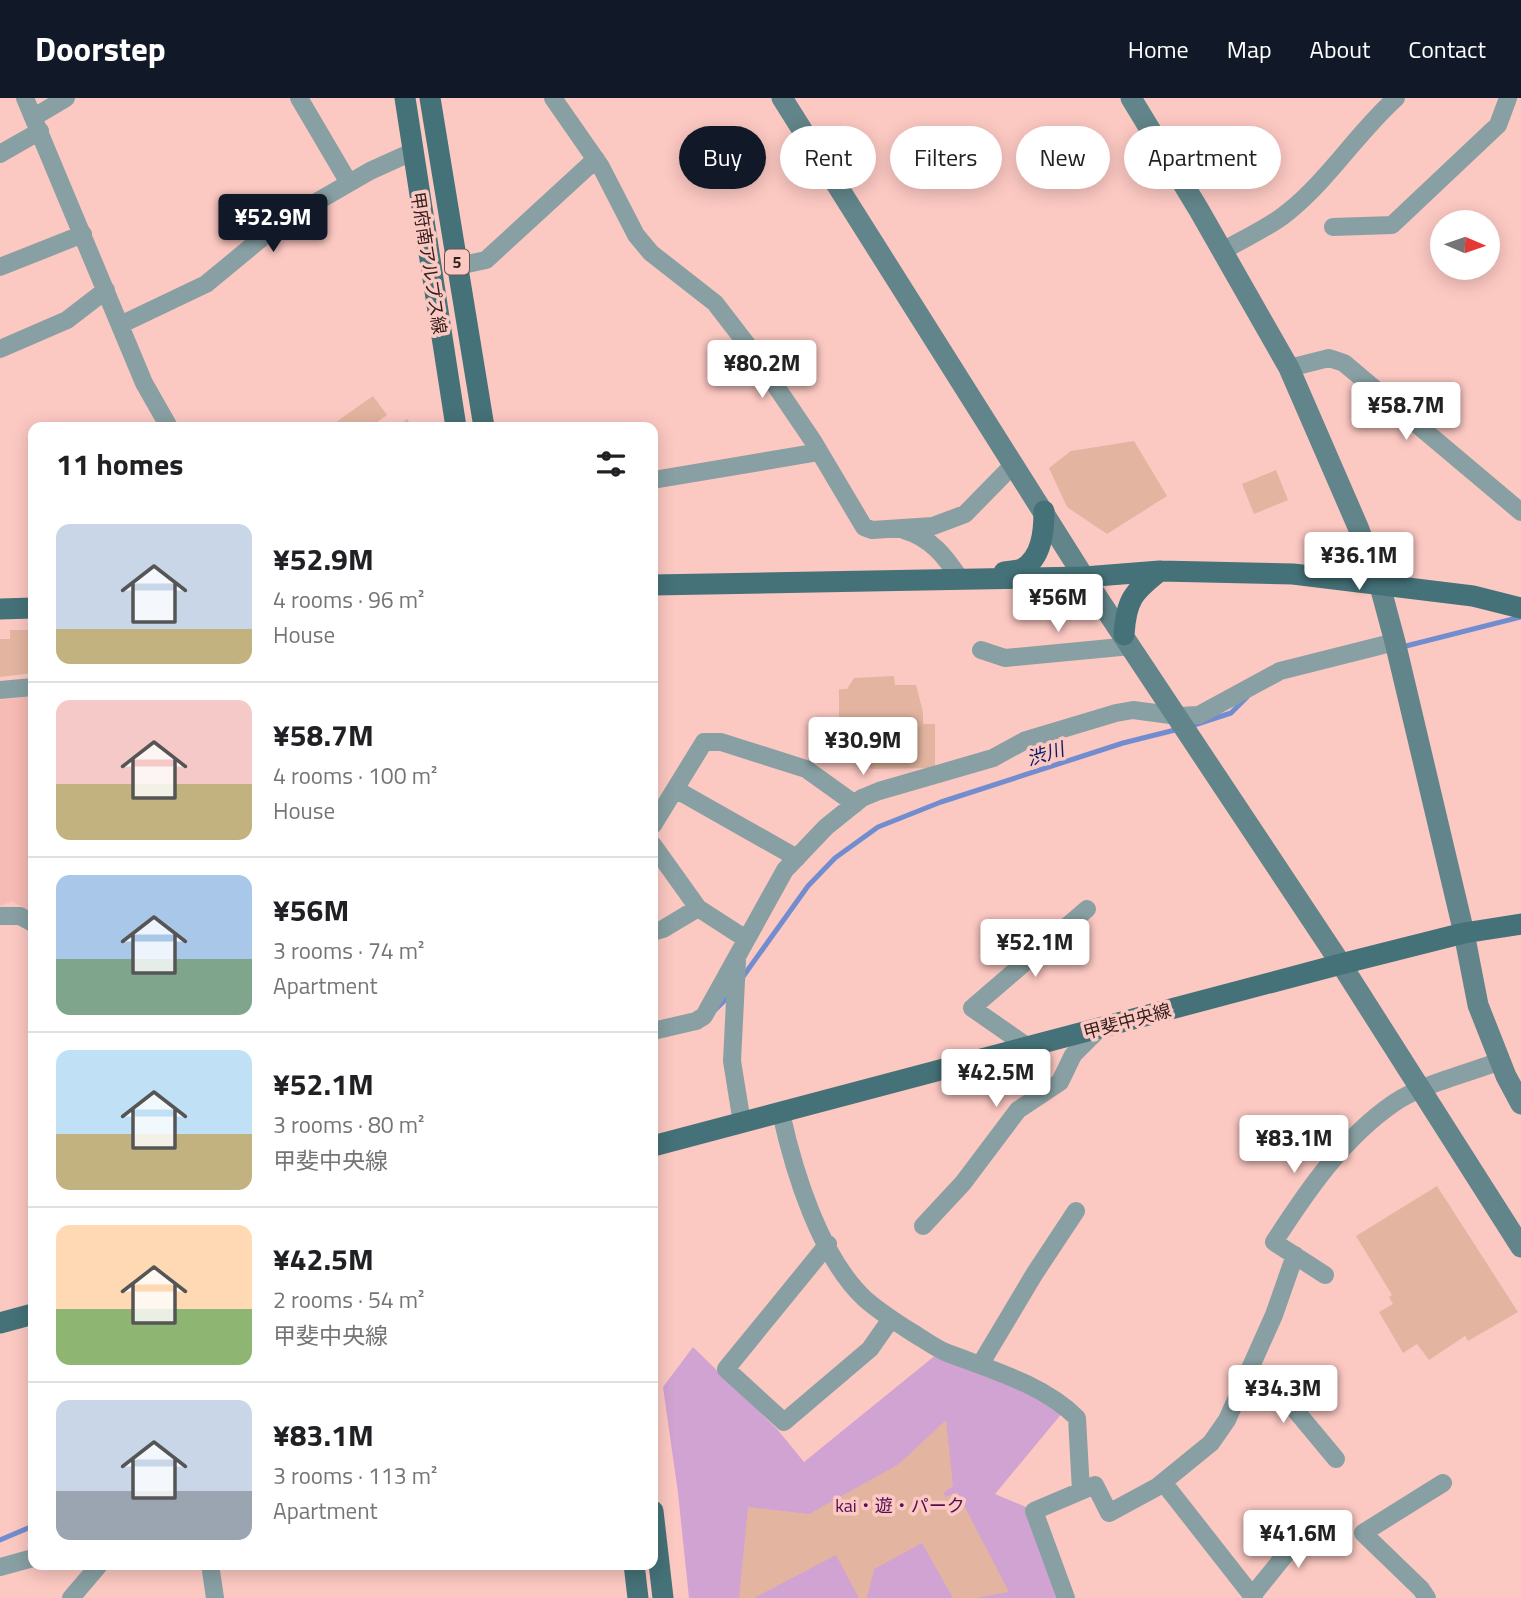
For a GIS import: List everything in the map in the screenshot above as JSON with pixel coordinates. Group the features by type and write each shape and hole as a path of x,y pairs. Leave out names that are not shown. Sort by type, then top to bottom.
{"main road":[{"name":"甲府南アルプス線","path":"405,98 455,422"},
{"name":"甲府南アルプス線","path":"430,98 483,422"},
{"path":"969,578 1023,569 1042,542 1044,511"},
{"path":"1128,640 1125,609 1139,586 1160,571"},
{"path":"658,585 1084,576 1160,571 1293,574 1473,596 1521,608"},
{"path":"0,609 28,608"},
{"name":"甲斐中央線","path":"658,1145 1341,964 1464,933 1521,924"},
{"path":"2,1317 28,1314"},
{"path":"658,1554 663,1598"},
{"path":"635,1570 638,1598"}],"street":[{"path":"25,98 144,383 166,422"},
{"path":"0,154 66,98"},
{"path":"299,98 349,183"},
{"path":"553,98 596,159 636,236 652,253 715,303 752,351 819,452 864,527 872,530 933,526 965,514 1014,464"},
{"path":"782,98 1084,576 1341,964 1521,1247"},
{"path":"1131,98 1223,251 1289,368 1358,527 1380,586 1395,642 1464,933 1478,1006 1521,1104"},
{"path":"1223,251 1287,214 1336,167 1396,98"},
{"path":"1333,227 1392,225 1498,125 1508,98"},
{"path":"120,325 206,284 280,223 349,183 412,152"},
{"path":"458,266 486,260 596,159"},
{"path":"0,267 83,234"},
{"path":"0,349 66,320 106,290"},
{"path":"1289,368 1329,358 1344,363 1521,512"},
{"path":"658,479 819,452"},
{"path":"897,528 917,534 933,544 969,578"},
{"path":"981,650 1005,658 1128,640"},
{"path":"658,1030 696,1021 704,1016 785,870 826,827 855,804 879,791 993,758 1026,740 1116,713 1133,710 1178,716 1199,715 1280,671 1395,642"},
{"path":"0,690 28,687"},
{"path":"658,817 704,741 721,742 806,769 855,804"},
{"path":"675,789 797,858"},
{"path":"658,852 698,908 742,947"},
{"path":"658,930 698,908"},
{"path":"1028,1047 972,1008 1087,909"},
{"path":"0,916 20,916 28,920"},
{"path":"741,1123 732,1061 732,1021 742,947"},
{"path":"923,1226 963,1183 1018,1110 1060,1082 1073,1055 1101,1027"},
{"path":"1325,1275 1274,1241 1312,1184 1360,1133 1395,1102 1500,1061"},
{"path":"781,1112 791,1158 807,1203 836,1262 864,1298 891,1319 941,1350 1041,1393 1068,1409 1077,1418 1081,1491"},
{"path":"980,1365 1076,1211"},
{"path":"828,1244 726,1369 785,1422 870,1349 891,1319"},
{"path":"1066,1598 1034,1511 1095,1485 1109,1513 1163,1482 1210,1443 1227,1420 1250,1371 1274,1315 1294,1255"},
{"path":"1250,1371 1291,1405 1336,1459"},
{"path":"1163,1482 1253,1597 1298,1539 1321,1520"},
{"path":"1427,1598 1363,1533 1443,1483"},
{"path":"0,1567 28,1559"},
{"path":"71,1598 95,1570"},
{"path":"211,1570 215,1598"}],"shaded area":[{"path":"28,697 28,910 12,901 0,906 0,700"}],"green space":[{"name":"kai・遊・パーク","path":"693,1347 777,1429 804,1462 937,1354 994,1375 1063,1412 995,1494 1026,1507 1062,1598 689,1598 663,1387"}],"building":[{"path":"373,396 387,415 377,422 336,422"},
{"path":"1134,441 1167,496 1107,534 1067,507 1049,468 1071,451"},
{"path":"1276,470 1288,500 1254,514 1242,484"},
{"path":"10,630 28,630 28,674 0,677 0,639 10,639"},
{"path":"894,676 895,685 916,685 923,712 923,724 935,724 935,768 871,769 851,746 851,721 839,720 839,689 847,689 854,678"},
{"path":"1437,1186 1518,1312 1468,1341 1465,1336 1429,1360 1417,1344 1403,1353 1379,1312 1393,1304 1389,1297 1392,1295 1356,1236"},
{"path":"946,1420 953,1486 943,1493 946,1497 957,1492 1009,1592 976,1598 953,1598 922,1543 874,1569 867,1598 859,1598 836,1555 754,1598 739,1598 748,1507 809,1514 899,1464"}],"waterway":[{"name":"渋川","path":"1402,647 1521,617"},
{"name":"渋川","path":"1188,727 1231,713 1247,697"},
{"name":"渋川","path":"742,978 808,886 835,858 878,827 941,802 1123,743 1179,729"},
{"name":"渋川","path":"715,1010 730,995"},
{"name":"渋川","path":"0,1540 28,1528"}]}
